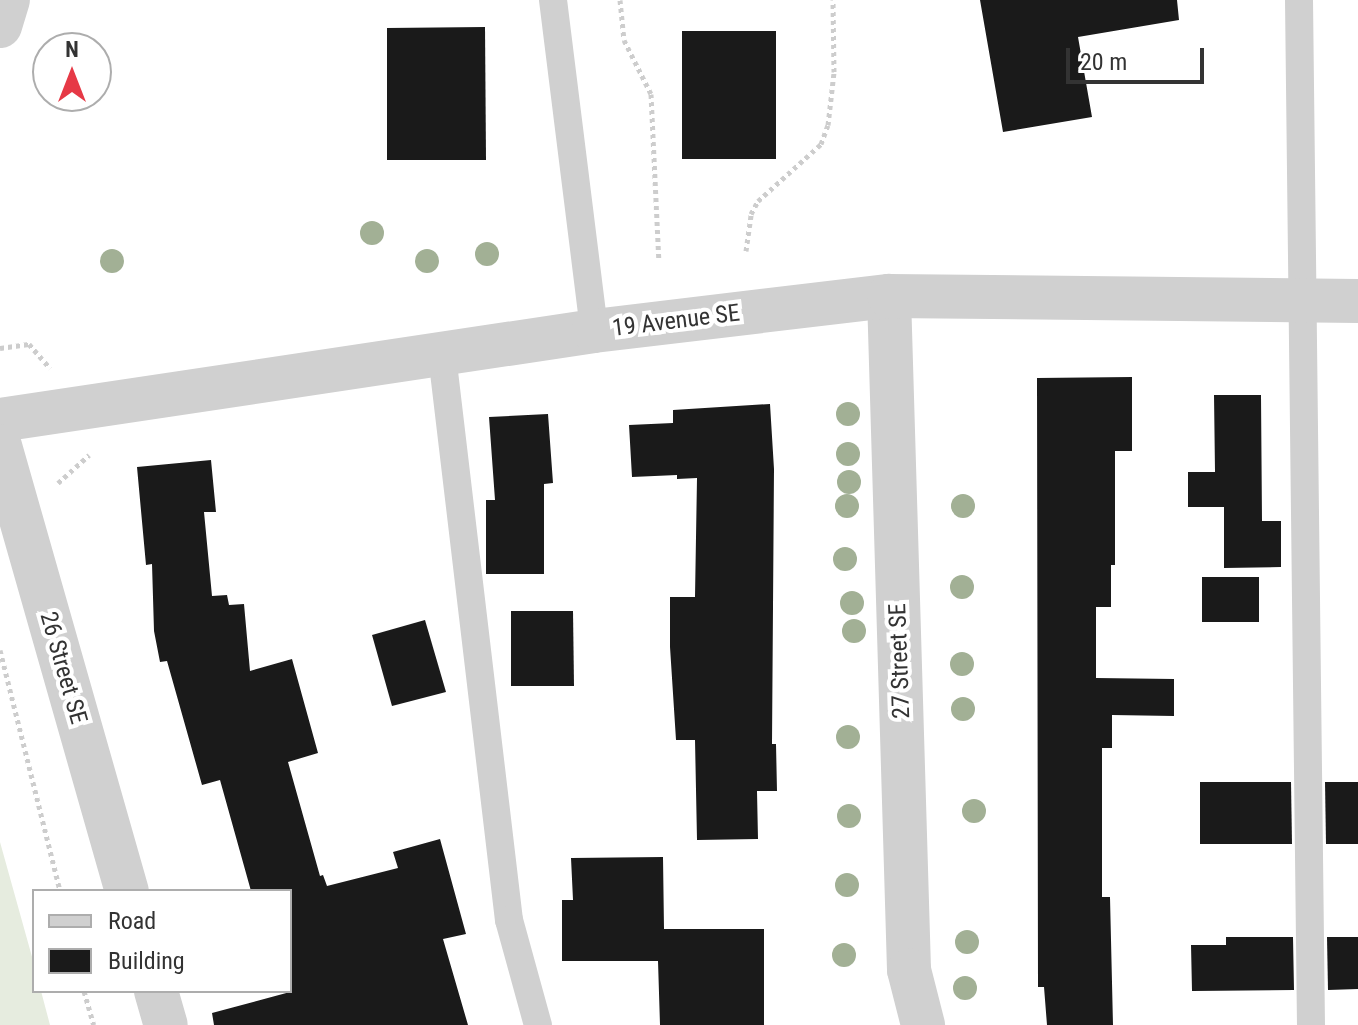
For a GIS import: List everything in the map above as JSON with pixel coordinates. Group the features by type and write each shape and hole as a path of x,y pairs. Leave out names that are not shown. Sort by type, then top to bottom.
{"street":[{"path":"0,26 8,0"},
{"name":"19 Avenue SE","path":"0,420 594,331 889,296 1358,301"},
{"name":"27 Street SE","path":"889,296 909,970 923,1025"},
{"name":"26 Street SE","path":"0,446 126,889"},
{"path":"157,993 166,1025"}],"lane":[{"path":"553,0 594,331"},
{"path":"1299,0 1311,1025"},
{"path":"442,355 509,920 538,1025"}],"path":[{"path":"620,0 624,40 651,94 659,261"},
{"path":"746,251 751,214 758,201 821,144 828,125 834,72 833,0"},
{"path":"0,348 29,344"},
{"path":"0,650 60,889"},
{"path":"85,993 94,1025"}],"shaded area":[{"path":"0,842 32,957 32,993 42,993 50,1025 0,1025"}],"building":[{"path":"980,0 1177,0 1179,20 1078,37 1092,117 1003,132"},
{"path":"485,27 486,160 387,160 387,28"},
{"path":"682,31 776,31 776,159 682,159"},
{"path":"1132,377 1132,451 1115,451 1115,565 1111,565 1111,607 1096,607 1096,678 1174,679 1174,716 1112,715 1112,748 1102,748 1102,897 1110,897 1113,1025 1047,1025 1044,987 1038,987 1037,378"},
{"path":"1214,395 1261,395 1262,521 1281,521 1281,567 1224,568 1224,507 1188,507 1188,472 1215,472"},
{"path":"770,404 774,469 772,744 776,744 777,791 757,791 758,839 697,840 695,740 676,740 670,597 695,597 697,478 677,479 677,475 632,477 629,425 673,423 673,410"},
{"path":"548,414 553,483 544,484 544,574 486,574 486,500 495,500 489,417"},
{"path":"211,460 216,512 204,512 212,596 227,595 229,605 244,604 250,671 292,659 318,753 288,762 320,876 323,875 327,886 398,868 393,852 440,839 466,934 443,939 468,1025 214,1025 212,1013 292,993 292,889 250,889 220,780 202,785 167,661 160,662 154,631 152,564 146,565 137,467"},
{"path":"1202,577 1259,577 1259,622 1202,622"},
{"path":"511,611 573,611 574,686 511,686"},
{"path":"425,620 446,692 392,706 372,635"},
{"path":"1200,782 1291,782 1292,844 1200,844"},
{"path":"1325,782 1358,782 1358,844 1326,844"},
{"path":"663,857 664,929 764,929 764,1025 660,1025 658,961 562,961 562,900 573,900 571,858"},
{"path":"1226,937 1293,937 1294,990 1192,991 1191,945 1226,945"},
{"path":"1327,937 1358,937 1358,989 1328,990"}]}
